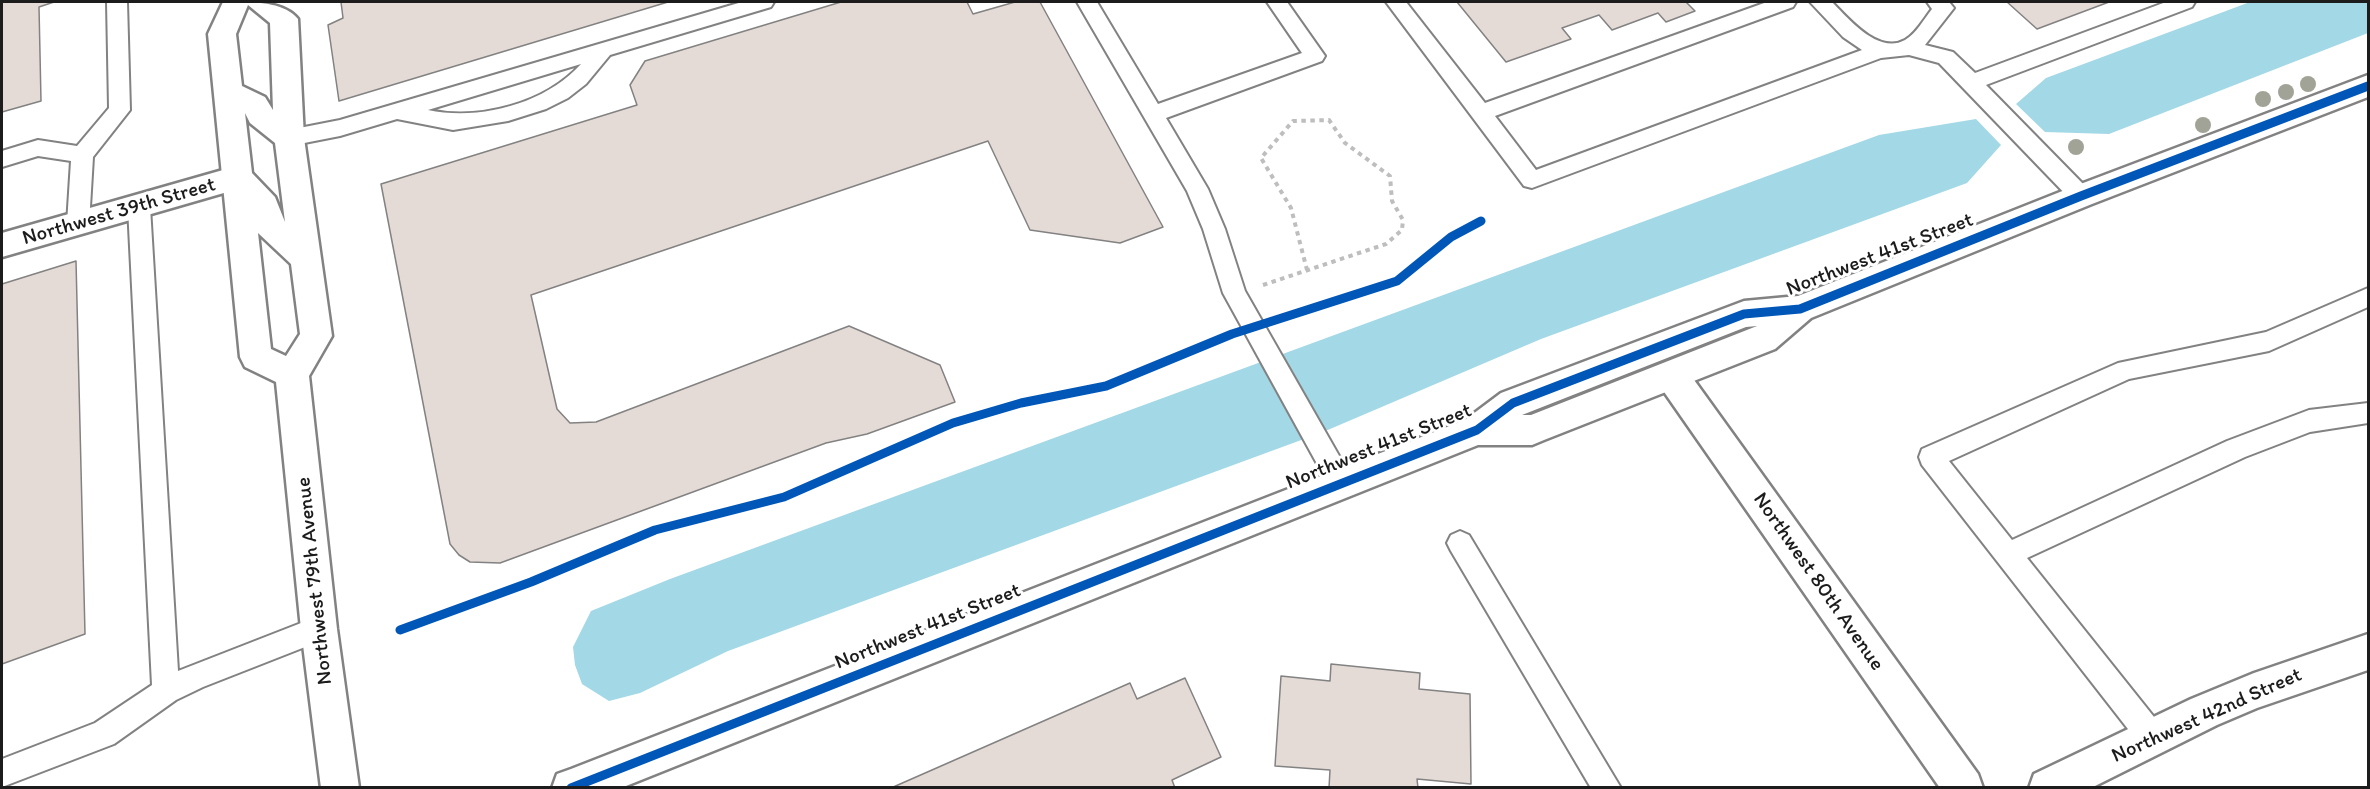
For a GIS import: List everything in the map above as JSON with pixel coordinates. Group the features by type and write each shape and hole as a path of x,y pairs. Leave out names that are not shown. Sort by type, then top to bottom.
{"street":[{"path":"236,2 222,34 256,357 292,374 316,336 289,138 284,19 260,2"},
{"name":"Northwest 41st Street","path":"1477,430 1513,403 1744,314 1800,309 2081,196 2368,86"},
{"path":"228,92 255,105 260,115 289,138"},
{"path":"237,178 265,205 270,213 272,228 305,258"},
{"name":"Northwest 39th Street","path":"2,245 237,178"},
{"name":"Northwest 41st Street","path":"571,788 1334,471 1477,430 1532,430 1764,339 1800,309"},
{"name":"Northwest 79th Avenue","path":"292,374 319,629 340,788"},
{"name":"Northwest 80th Avenue","path":"1672,376 1964,788"},
{"name":"Northwest 42nd Street","path":"2048,788 2152,737 2254,691 2368,652"}],"lane":[{"path":"78,224 82,155 120,110 117,2"},
{"path":"289,138 340,128 398,112 764,2"},
{"path":"1087,2 1207,208 1228,280 1334,471"},
{"path":"1154,114 1315,56 1277,2"},
{"path":"1396,2 1532,180 1880,51 1909,48 1946,57 2081,196"},
{"path":"1481,113 1786,2"},
{"path":"1820,2 1850,32 1880,51"},
{"path":"1909,48 1922,36 1944,8 1936,2"},
{"path":"1971,83 2185,2"},
{"path":"398,112 454,122 488,117 528,106 560,93 584,75 603,50"},
{"path":"2,159 38,148 82,155"},
{"path":"139,207 166,691"},
{"path":"2152,737 1931,457 2126,370 2270,341 2368,297"},
{"path":"2007,555 2236,449 2308,421 2368,413"},
{"path":"1460,543 1607,788"},
{"path":"2,773 104,734 166,691 319,629"}],"path":[{"path":"1258,287 1386,244 1398,236 1404,224 1392,201 1390,176 1345,143 1329,120 1293,121 1263,153 1261,159 1291,208 1307,270"}],"water":[{"path":"2250,2 2368,2 2368,33 2109,134 2045,132 2016,104 2046,78"},
{"path":"1976,119 2001,145 1967,183 1541,339 1323,432 728,651 640,693 609,701 582,684 575,665 573,647 591,611 670,579 1879,135"}],"building":[{"path":"2,2 54,2 39,7 41,101 2,112"},
{"path":"341,2 668,2 339,101 328,25 343,18"},
{"path":"841,2 967,2 973,14 1015,2 1040,2 1163,227 1120,243 1030,230 988,141 531,295 557,409 570,423 596,422 849,326 940,365 955,402 867,434 826,443 500,563 470,562 459,555 450,544 381,184 637,105 630,85 645,61"},
{"path":"1457,2 1686,2 1695,11 1666,22 1658,13 1612,30 1599,15 1562,28 1571,39 1506,62"},
{"path":"2007,2 2109,2 2037,29"},
{"path":"76,261 85,634 2,664 2,284"},
{"path":"1331,664 1420,673 1419,689 1470,694 1471,784 1417,779 1418,788 1329,788 1330,770 1275,766 1281,676 1330,681"},
{"path":"1185,678 1221,757 1172,780 1175,788 891,788 1130,683 1137,699"}],"cycle path":[{"path":"571,788 1477,430 1513,403 1744,314 1800,309 2081,196 2368,86"},
{"path":"400,630 531,582 655,530 784,497 953,423 1021,403 1106,386 1232,334 1397,281 1451,237 1481,221"}]}
